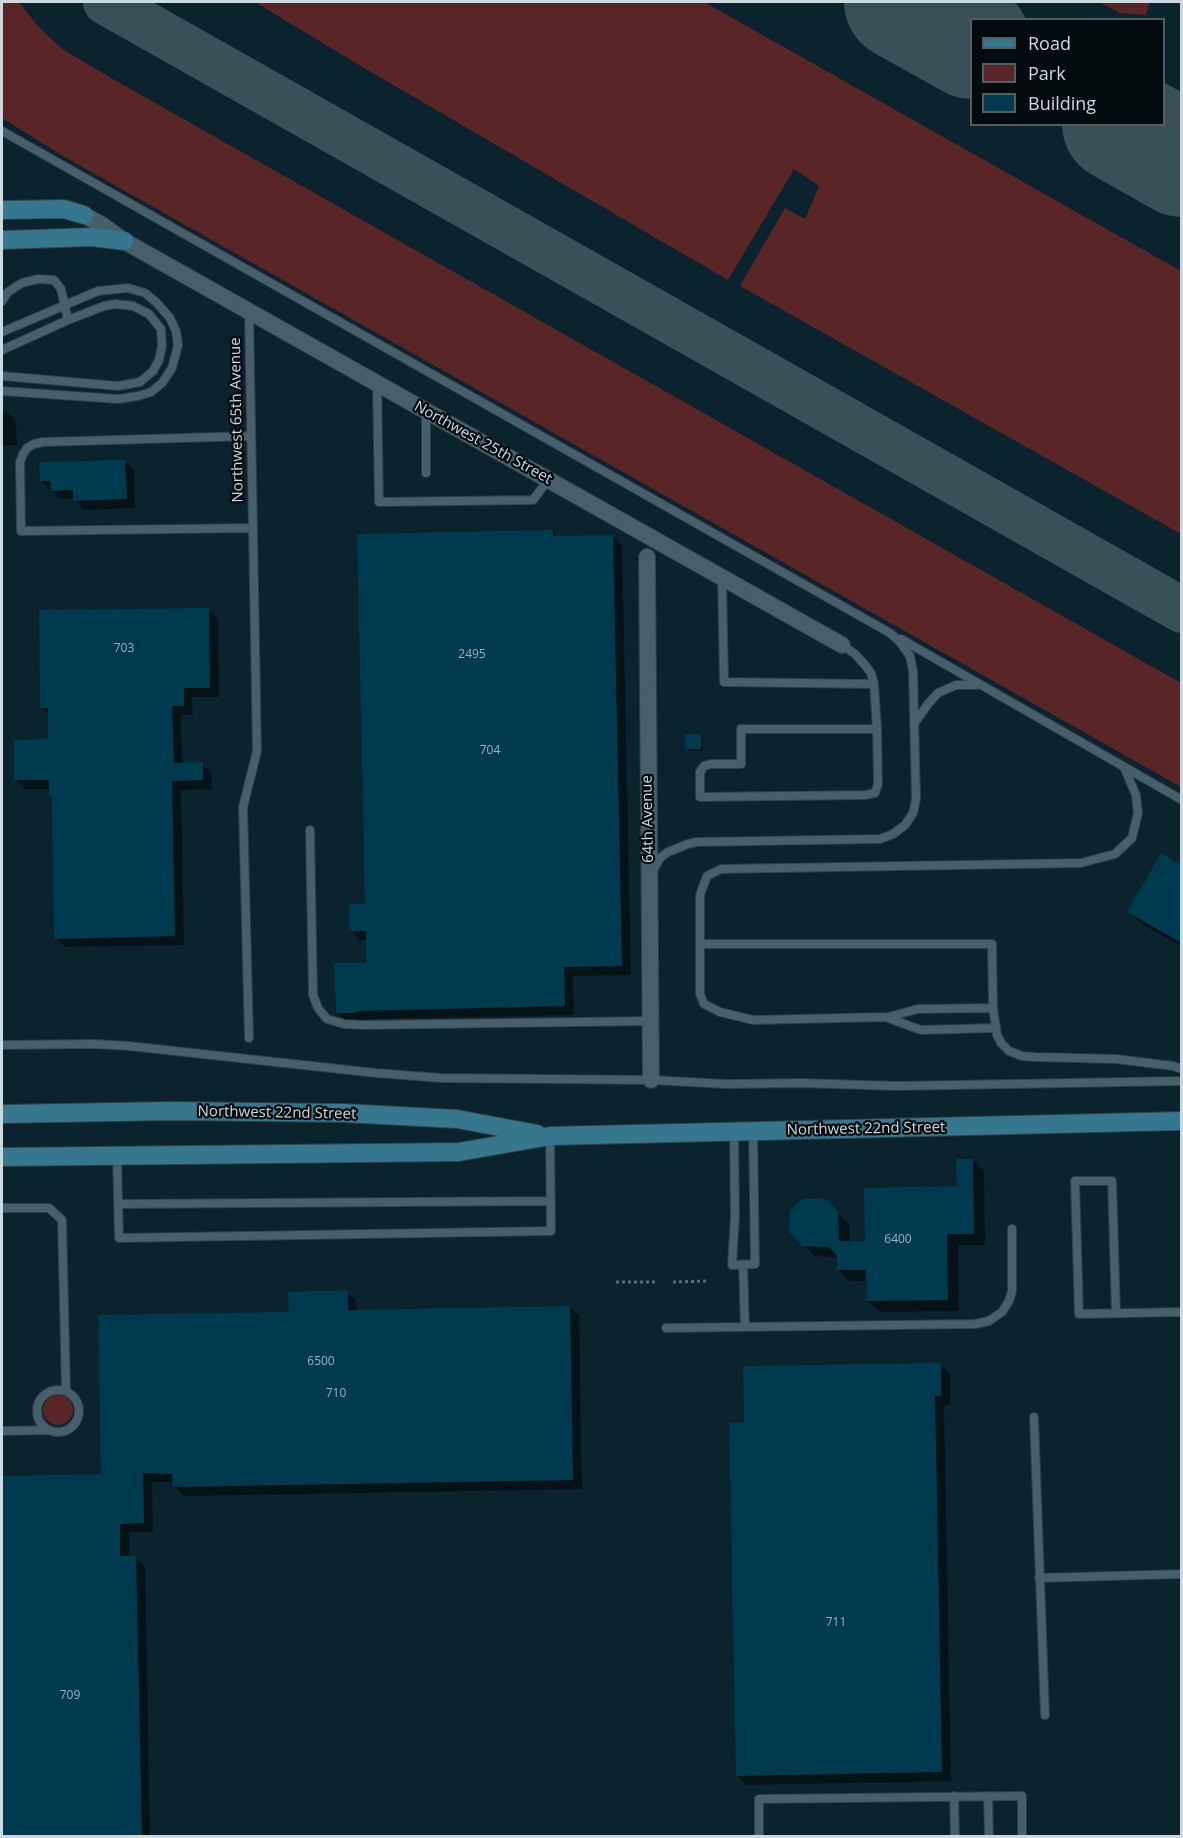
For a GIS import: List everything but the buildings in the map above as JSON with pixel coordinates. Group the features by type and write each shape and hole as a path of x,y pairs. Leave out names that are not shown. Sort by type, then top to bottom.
{"street":[{"name":"Northwest 25th Street","path":"2,210 55,208 84,215 124,241 249,312 842,645"},
{"name":"Northwest 25th Street","path":"2,240 92,237 124,241"},
{"name":"64th Avenue","path":"647,557 651,1080"},
{"name":"Northwest 22nd Street","path":"2,1114 344,1113 457,1119 550,1137"},
{"name":"Northwest 22nd Street","path":"2,1157 459,1152 550,1137 1182,1121"}],"lane":[{"path":"2,131 1182,800"},
{"path":"2,301 8,292 22,283 38,279 54,280 61,289 68,320"},
{"path":"2,332 98,291 128,288 145,293 156,302 170,318 176,331 178,345 172,368 162,383 151,392 138,396 118,399 2,391"},
{"path":"2,350 68,320 104,306 116,304 133,306 148,314 161,329 162,346 159,360 153,371 140,382 118,386 2,376"},
{"name":"Northwest 65th Avenue","path":"249,312 257,751 243,807 249,1038"},
{"path":"377,384 379,502 533,500 549,480"},
{"path":"426,411 426,473"},
{"path":"251,436 34,444 22,454 20,462 21,531 253,528"},
{"path":"722,577 724,682 874,684"},
{"path":"649,878 660,858 668,852 697,842 873,840 893,834 910,819 915,806 913,671 911,660 900,642 890,633"},
{"path":"842,645 865,664 874,684 877,729 878,784 875,793 700,797 700,772 704,766 741,764 741,729 877,729"},
{"path":"914,724 938,693 946,689 966,684 986,688"},
{"path":"993,1008 918,1009 888,1017 753,1020 720,1012 704,1004 700,994 700,894 708,876 721,869 1081,864 1115,854 1132,838 1138,813 1136,795 1124,767"},
{"path":"310,831 314,995 318,1008 327,1019 344,1024 362,1025 650,1021"},
{"path":"700,944 992,944 993,1008 997,1035 1001,1043 1009,1050 1022,1056 1116,1059 1182,1069"},
{"path":"888,1017 921,1030 996,1028"},
{"path":"2,1045 62,1043 118,1045 441,1078 897,1086 1182,1081"},
{"path":"734,1132 735,1216 732,1265 743,1265 755,1264 753,1131"},
{"path":"117,1155 119,1238 550,1231 550,1137"},
{"path":"1116,1313 1112,1181 1075,1181 1078,1314 1182,1312"},
{"path":"118,1204 550,1201"},
{"path":"2,1208 49,1208 62,1220 66,1391"},
{"path":"666,1328 964,1324 989,1321 1002,1312 1012,1291 1012,1229"},
{"path":"743,1265 745,1327"},
{"path":"2,1431 48,1430 59,1432 66,1430 77,1421 79,1414 77,1400 66,1391 59,1389 46,1393 37,1404 37,1418 40,1424 48,1430"},
{"path":"1034,1417 1045,1715"},
{"path":"1039,1578 1182,1575"},
{"path":"954,1796 955,1836"},
{"path":"759,1836 759,1799 954,1796 1022,1796 1023,1836"},
{"path":"988,1796 989,1836"}],"path":[{"path":"673,1282 709,1281"},
{"path":"616,1282 656,1282"}],"green space":[{"path":"2,2 19,2 37,25 62,49 111,78 1181,683 1181,787 63,156 2,118"},
{"path":"255,2 704,2 1181,271 1181,534 740,286 785,208 805,219 819,186 794,169 728,280"},
{"path":"1099,2 1150,2 1146,15 1120,13"},
{"path":"58,1395 64,1396 72,1404 72,1416 64,1424 58,1425 52,1424 44,1416 43,1410 44,1404 52,1396"}],"taxiway":[{"path":"106,2 1182,610"}],"runway":[{"path":"902,2 970,40"},
{"path":"1124,126 1182,159"}]}
